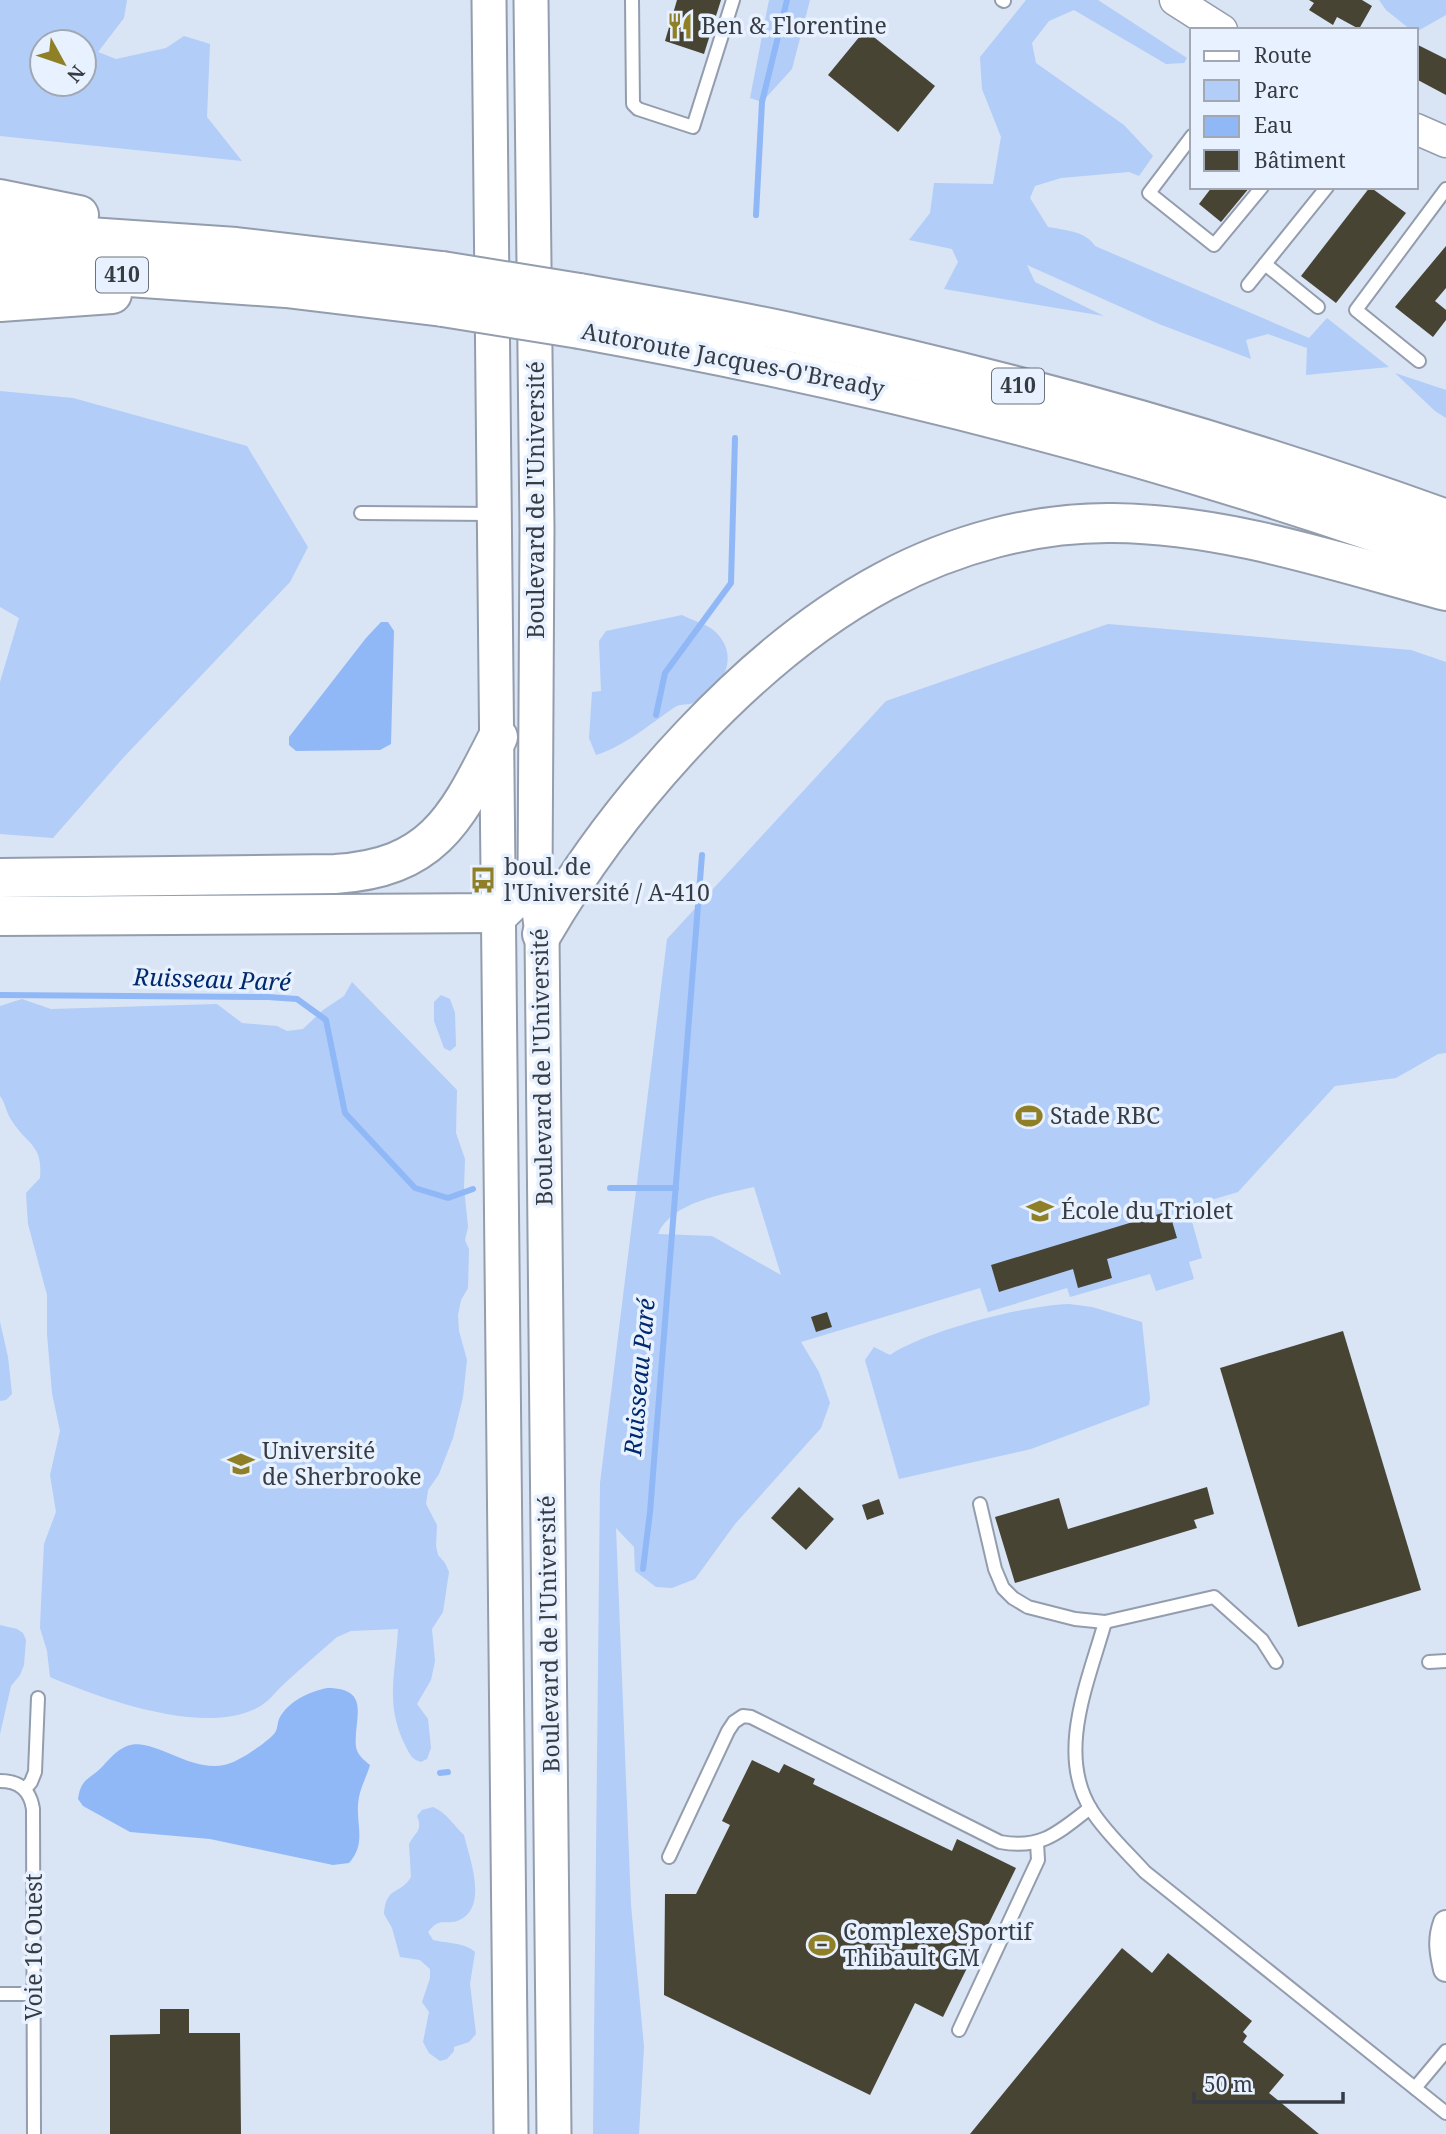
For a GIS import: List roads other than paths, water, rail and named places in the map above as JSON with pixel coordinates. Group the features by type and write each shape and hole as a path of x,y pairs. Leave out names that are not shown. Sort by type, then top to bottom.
{"highway":[{"path":"0,199 236,247"},
{"name":"Autoroute Jacques-O'Bready","path":"0,231 236,247 443,289 580,311 797,334 1046,394 1274,460 1446,519"},
{"name":"Autoroute Jacques-O'Bready","path":"0,268 244,285 443,289"},
{"path":"0,302 244,285"},
{"name":"Autoroute Jacques-O'Bready","path":"580,311 788,369 1048,431 1221,481 1446,557"},
{"path":"542,934 573,882 621,817 670,760 729,699 791,645 846,604 885,580 937,557 995,538 1043,528 1092,523 1154,525 1196,529 1275,545 1446,590"},
{"path":"0,877 335,874 380,867 414,853 448,825 468,796 498,737"},
{"path":"0,916 500,913 535,879"}],"main road":[{"name":"Boulevard de l'Université","path":"489,0 512,2134"},
{"name":"Boulevard de l'Université","path":"531,0 537,529 535,879 542,934 554,2134"}],"street":[{"path":"1175,0 1220,28"},
{"path":"1418,130 1446,142"},
{"path":"1446,1923 1442,1935 1446,1969"}],"lane":[{"path":"632,0 633,104 642,111 693,127 733,0"},
{"path":"1190,139 1149,193 1214,245 1260,189"},
{"path":"1248,285 1325,189"},
{"path":"1419,361 1356,310 1446,189"},
{"path":"1265,264 1318,307"},
{"path":"361,513 495,514"},
{"path":"981,1504 995,1569 1003,1588 1028,1607 1075,1619 1105,1622 1214,1597 1262,1640 1276,1662"},
{"path":"1105,1622 1075,1738 1077,1770 1090,1808 1144,1872 1446,2113"},
{"path":"1429,1662 1446,1661"},
{"path":"0,1781 15,1783 24,1789 31,1782 35,1772 38,1698"},
{"path":"668,1857 728,1731 734,1722 743,1716 751,1717 1000,1842 1018,1846 1037,1843 1059,1831 1090,1808"},
{"name":"Voie 16 Ouest","path":"24,1789 31,1798 33,1809 34,2134"},
{"path":"959,2030 1038,1860 1037,1843"},
{"path":"0,1994 34,1994"},
{"path":"1415,2088 1446,2050"}],"water":[{"path":"381,622 388,622 394,631 391,744 380,750 296,751 289,745 289,737"},
{"path":"327,1688 351,1693 356,1700 356,1747 370,1765 359,1797 358,1847 349,1863 333,1865 210,1839 130,1832 83,1806 78,1799 86,1780 127,1746 148,1746 197,1764 211,1766 236,1761 274,1734 279,1719 293,1702"}],"waterway":[{"name":"Ruisseau Paré","path":"756,215 762,102 787,0"},
{"name":"Ruisseau Paré","path":"656,715 665,673 731,583 735,438"},
{"name":"Ruisseau Paré","path":"643,1569 650,1512 702,855"},
{"name":"Ruisseau Paré","path":"0,995 297,999 326,1020 345,1113 415,1188 448,1198 473,1189"},
{"name":"Ruisseau Paré","path":"610,1188 676,1188"},
{"path":"440,1773 448,1772"}],"place":[{"name":"Ben & Florentine","path":"680,26"},
{"name":"boul. de l'Université / A-410","path":"483,880"},
{"name":"Stade RBC","path":"1029,1116"},
{"name":"École du Triolet","path":"1040,1211"},
{"name":"Université de Sherbrooke","path":"241,1464"},
{"name":"Complexe Sportif Thibault GM","path":"822,1945"}]}
